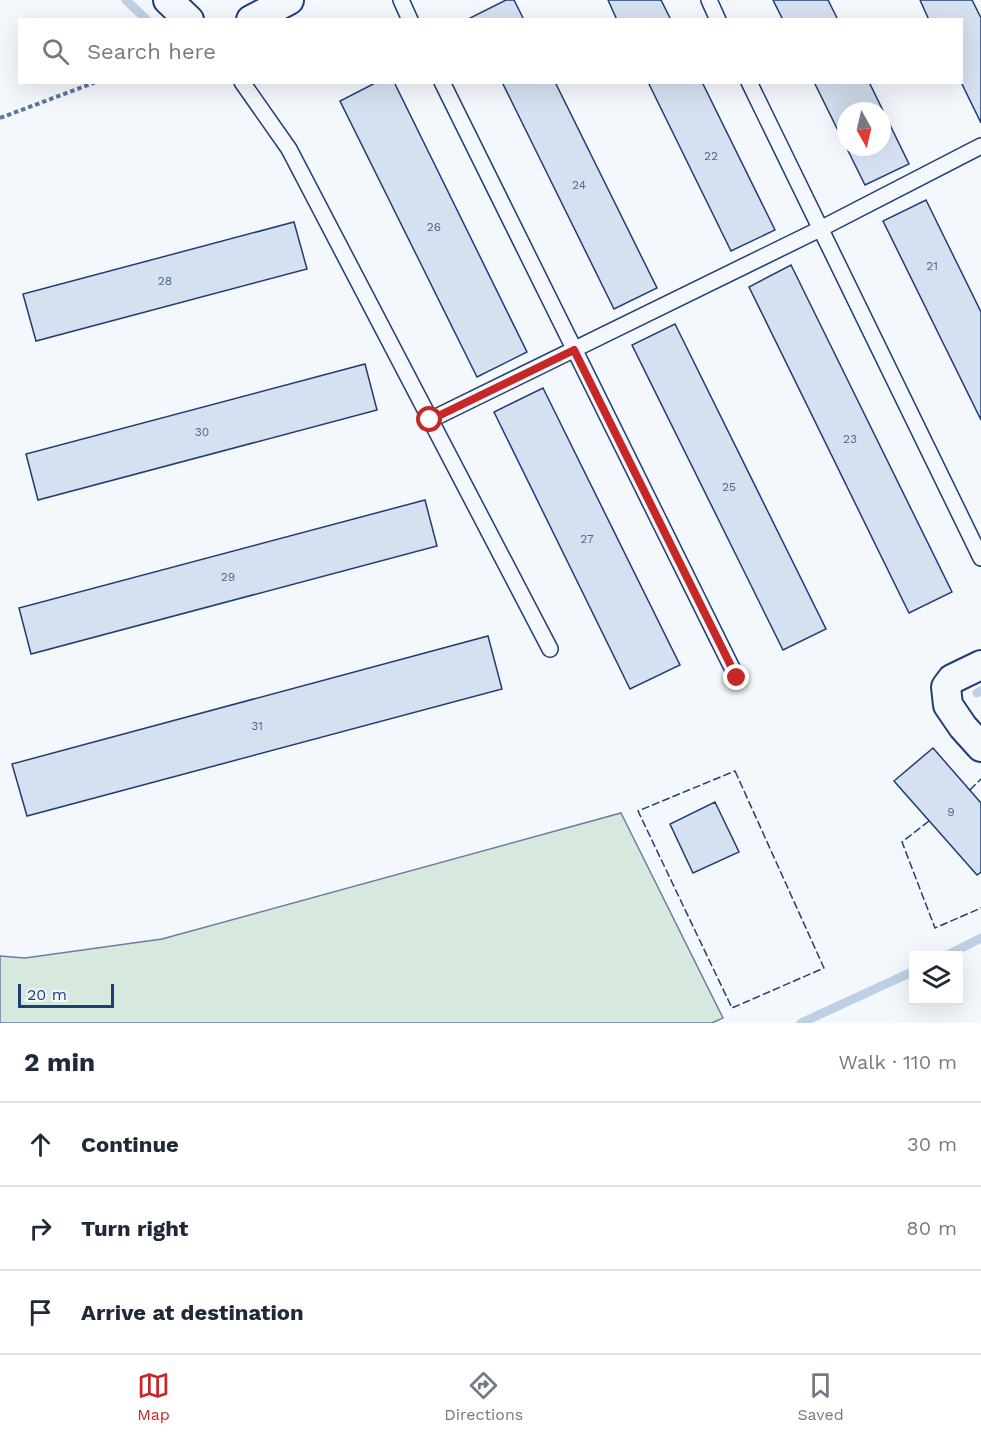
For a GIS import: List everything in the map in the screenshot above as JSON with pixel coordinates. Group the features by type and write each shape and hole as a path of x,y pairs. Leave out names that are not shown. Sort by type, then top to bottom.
{"street":[{"path":"168,0 187,18"},
{"path":"255,18 289,0"},
{"path":"981,664 952,679 946,687 948,705 981,747"}],"lane":[{"path":"709,0 717,18"},
{"path":"401,2 409,18"},
{"path":"243,84 289,148 550,649"},
{"path":"443,84 737,678"},
{"path":"750,84 981,558"},
{"path":"430,420 820,229 981,146"}],"path":[{"path":"0,118 91,84"}],"shaded area":[{"path":"621,813 723,1018 712,1023 0,1023 0,956 25,958 162,939"}],"building":[{"path":"506,0 514,0 523,18 470,18"},
{"path":"608,0 661,0 670,18 616,18"},
{"path":"773,0 828,0 837,18 782,18"},
{"path":"920,0 972,0 981,18 981,123 962,84 963,18 928,18"},
{"path":"373,84 395,84 527,352 477,377 340,101"},
{"path":"503,84 556,84 657,288 614,309"},
{"path":"649,84 703,84 775,230 731,251"},
{"path":"815,84 870,84 879,102 837,102 837,129"},
{"path":"891,127 909,164 865,185 850,156 891,156"},
{"path":"926,200 981,312 981,420 883,221"},
{"path":"294,222 307,269 36,341 23,294"},
{"path":"791,265 952,592 909,613 749,287"},
{"path":"675,324 826,629 783,650 632,345"},
{"path":"365,364 377,410 38,500 26,454"},
{"path":"543,388 680,665 630,689 494,412"},
{"path":"425,500 437,546 31,654 19,608"},
{"path":"488,636 502,689 27,816 12,764"},
{"path":"933,748 981,803 981,872 977,875 894,781"},
{"path":"715,802 739,852 693,873 670,824"}],"waterway":[{"path":"126,0 145,18"},
{"path":"977,693 981,691"},
{"path":"956,951 981,938"},
{"path":"801,1023 909,973"}],"fence":[{"path":"735,771 824,968 732,1008 638,811 735,771"},
{"path":"970,790 981,779"},
{"path":"929,821 902,842 935,928 981,908"}],"route":[{"path":"430,420 574,350 737,678"}]}
